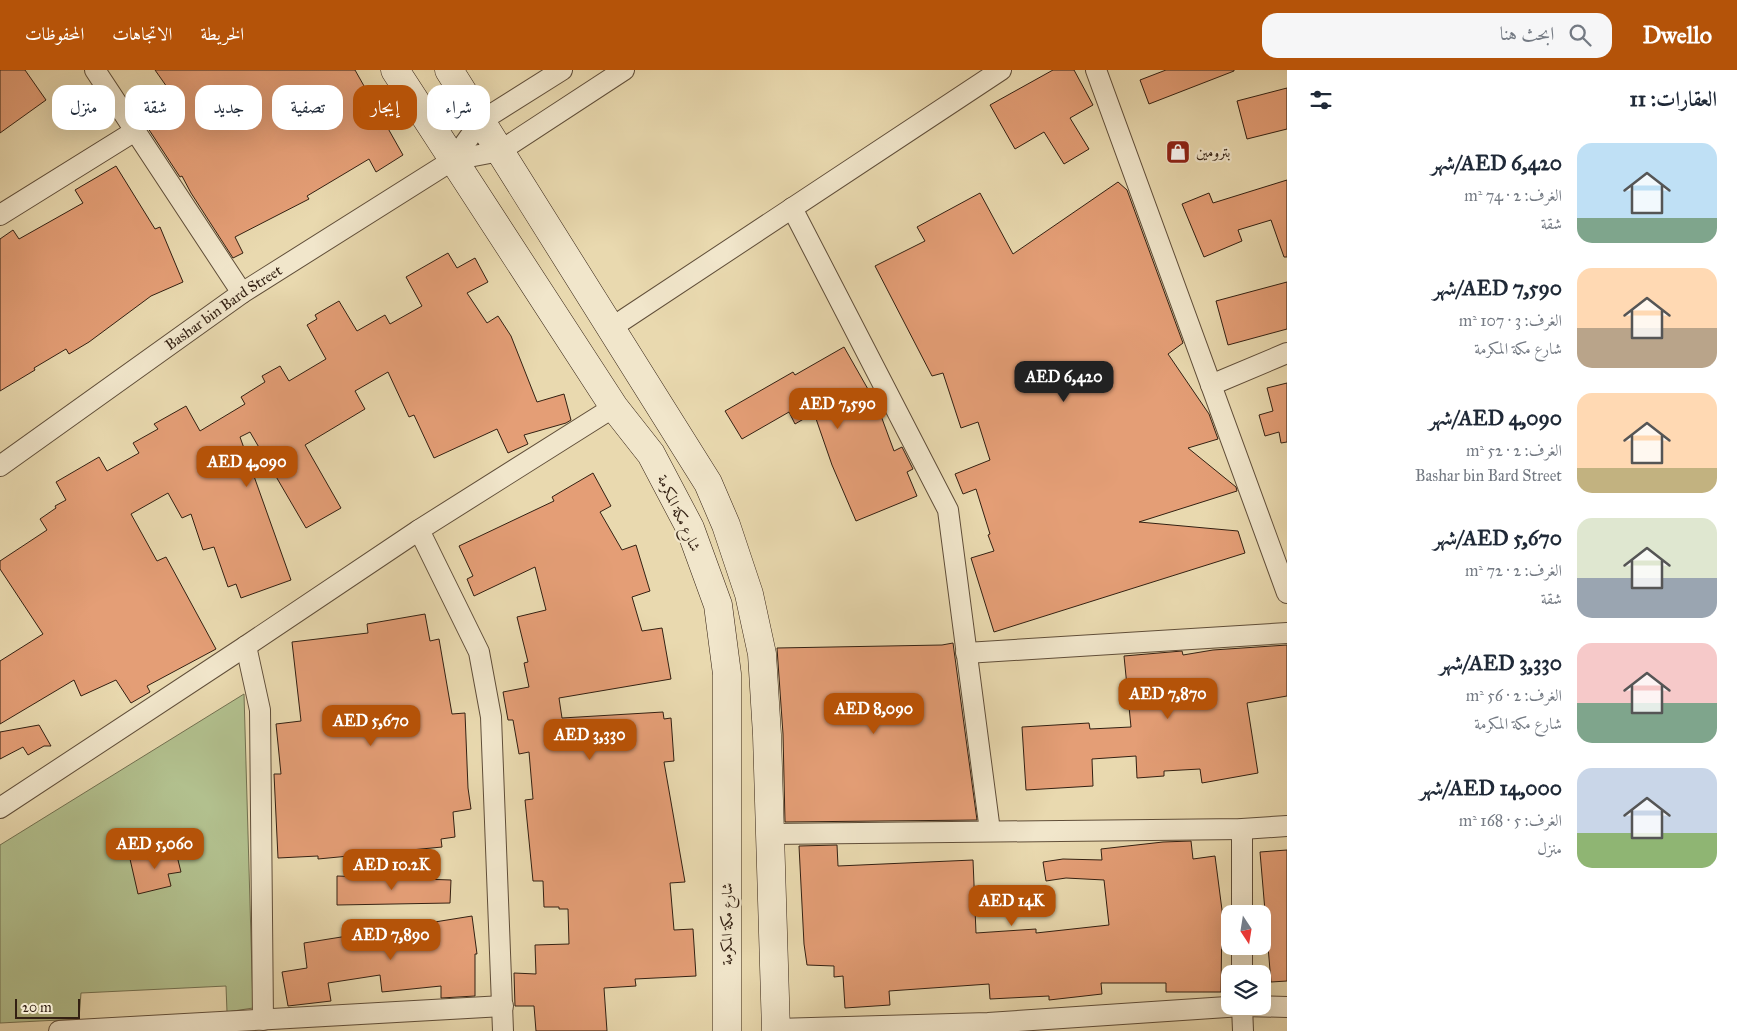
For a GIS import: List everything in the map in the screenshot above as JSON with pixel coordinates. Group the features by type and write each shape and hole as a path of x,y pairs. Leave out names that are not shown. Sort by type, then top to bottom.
{"main road":[{"name":"شارع مكة المكرمة","path":"395,70 614,407 656,462 690,528 718,605 726,674 726,1031"},
{"path":"449,70 458,85"},
{"path":"487,130 708,483 726,525 749,594 762,654 767,735 776,1030"}],"street":[{"path":"95,70 242,293"},
{"name":"Bashar bin Bard Street","path":"490,115 562,70"},
{"name":"Bashar bin Bard Street","path":"0,466 242,293 453,160 500,151 624,70"},
{"path":"611,328 1001,70"},
{"path":"1096,70 1287,593"},
{"name":"Bashar bin Bard Street","path":"453,160 475,130"},
{"path":"0,215 135,131"},
{"path":"792,208 948,510 990,831"},
{"path":"1211,385 1287,353"},
{"path":"0,808 420,530 614,407"},
{"path":"420,530 479,652 491,717 503,1031"},
{"path":"966,652 1287,633"},
{"path":"246,646 260,710 263,1020"},
{"path":"770,834 1242,829 1287,826"},
{"path":"1242,829 1242,905"},
{"path":"59,1031 503,1006"},
{"path":"1271,1007 1287,1007"},
{"path":"776,1030 988,1027 1221,1008"},
{"path":"1242,1015 1243,1031"}],"green space":[{"path":"244,694 253,1008 227,1012 226,986 81,993 79,1019 0,1023 0,845"}],"building":[{"path":"0,70 25,70 46,100 0,133"},
{"path":"155,70 355,70 363,85 353,85 353,130 389,130 403,155 376,172 369,159 307,196 309,199 235,237 243,253 233,258 182,176 180,177 149,130 185,130 185,85 166,85"},
{"path":"1053,70 1074,70 1093,105 1070,118 1089,149 1064,164 1044,132 1015,149 990,105"},
{"path":"1166,70 1234,71 1149,104 1140,80"},
{"path":"1287,88 1287,129 1247,139 1237,101"},
{"path":"116,166 155,229 160,227 183,282 151,296 89,342 69,354 66,349 0,391 0,239 13,230 19,239 83,203 75,190"},
{"path":"1287,180 1287,257 1284,257 1271,220 1238,230 1242,241 1204,257 1182,204 1209,193 1213,203"},
{"path":"1118,182 1127,190 1183,343 1168,354 1209,414 1218,439 1188,448 1236,487 1237,491 1139,522 1238,531 1245,553 994,632 971,558 994,551 988,535 990,534 976,489 963,494 955,474 990,460 978,422 961,428 943,373 932,376 875,266 925,241 917,227 980,193 1013,254"},
{"path":"448,253 457,268 475,258 488,282 467,293 487,323 498,316 511,336 537,402 564,394 571,420 524,435 528,444 508,453 497,429 434,458 414,415 409,417 388,372 355,391 365,409 305,445 341,508 306,528 250,432 240,437 291,580 241,598 236,584 228,587 214,547 203,550 191,514 182,518 168,493 131,514 157,561 166,557 216,649 147,686 150,692 131,703 116,680 81,696 74,680 0,724 0,661 43,634 0,569 0,561 47,530 40,519 56,508 55,506 66,500 56,482 99,457 107,471 139,453 133,443 158,429 154,424 186,406 200,431 245,404 241,397 265,382 262,376 280,366 289,381 326,359 307,325 317,319 315,315 339,301 357,331 385,315 390,324 422,306 406,277"},
{"path":"1287,282 1287,329 1228,345 1216,301"},
{"path":"844,347 877,405 894,451 902,447 913,469 907,472 917,496 856,521 832,465 814,413 795,424 789,412 742,439 725,411 793,372 795,375"},
{"path":"1287,383 1287,442 1281,443 1279,432 1265,436 1259,415 1273,411 1267,388"},
{"path":"593,473 611,506 600,512 622,550 636,545 650,591 632,597 642,631 662,628 671,679 559,698 562,718 663,712 664,719 671,718 674,761 664,762 685,882 670,883 674,930 693,929 696,976 635,979 636,986 604,988 607,1031 536,1031 534,1006 515,1006 514,973 536,974 535,945 569,944 568,909 544,907 543,881 533,881 525,800 533,799 529,752 519,754 513,720 508,720 503,692 529,687 524,663 528,662 517,617 546,610 535,567 474,596 467,579 473,576 459,546 554,501 552,497"},
{"path":"425,614 430,641 439,639 452,714 465,713 468,788 471,809 453,812 455,837 441,839 442,847 318,859 318,856 278,858 274,774 281,774 276,724 301,721 292,642 368,633 367,624"},
{"path":"953,643 977,820 785,822 783,734 777,648 942,645"},
{"path":"1287,645 1287,696 1247,703 1258,773 1202,783 1200,769 1164,771 1164,776 1137,778 1136,756 1092,759 1093,786 1026,790 1022,727 1089,723 1090,729 1131,727 1124,656 1182,651 1183,655 1213,650"},
{"path":"39,725 51,746 44,746 28,755 23,747 0,759 0,732"},
{"path":"1191,841 1193,859 1215,856 1221,905 1221,992 1166,992 1166,983 1101,983 1102,994 1049,1000 1049,996 990,999 989,984 889,991 890,1005 845,1008 843,976 834,977 834,966 807,965 804,944 799,846 837,845 838,866 973,860 976,933 1036,929 1036,933 1109,925 1104,880 1066,878 1046,881 1043,862 1063,859 1102,860 1101,849"},
{"path":"175,848 181,872 168,874 171,886 138,894 130,859"},
{"path":"1287,850 1287,981 1271,982 1269,955 1271,955 1271,905 1264,905 1260,852"},
{"path":"337,876 451,880 450,903 337,905"},
{"path":"472,916 477,954 475,954 475,996 441,998 441,986 382,992 380,975 328,983 331,1001 288,1006 282,972 307,968 304,943"}],"place":[{"name":"بترومين","path":"1178,152"}]}
